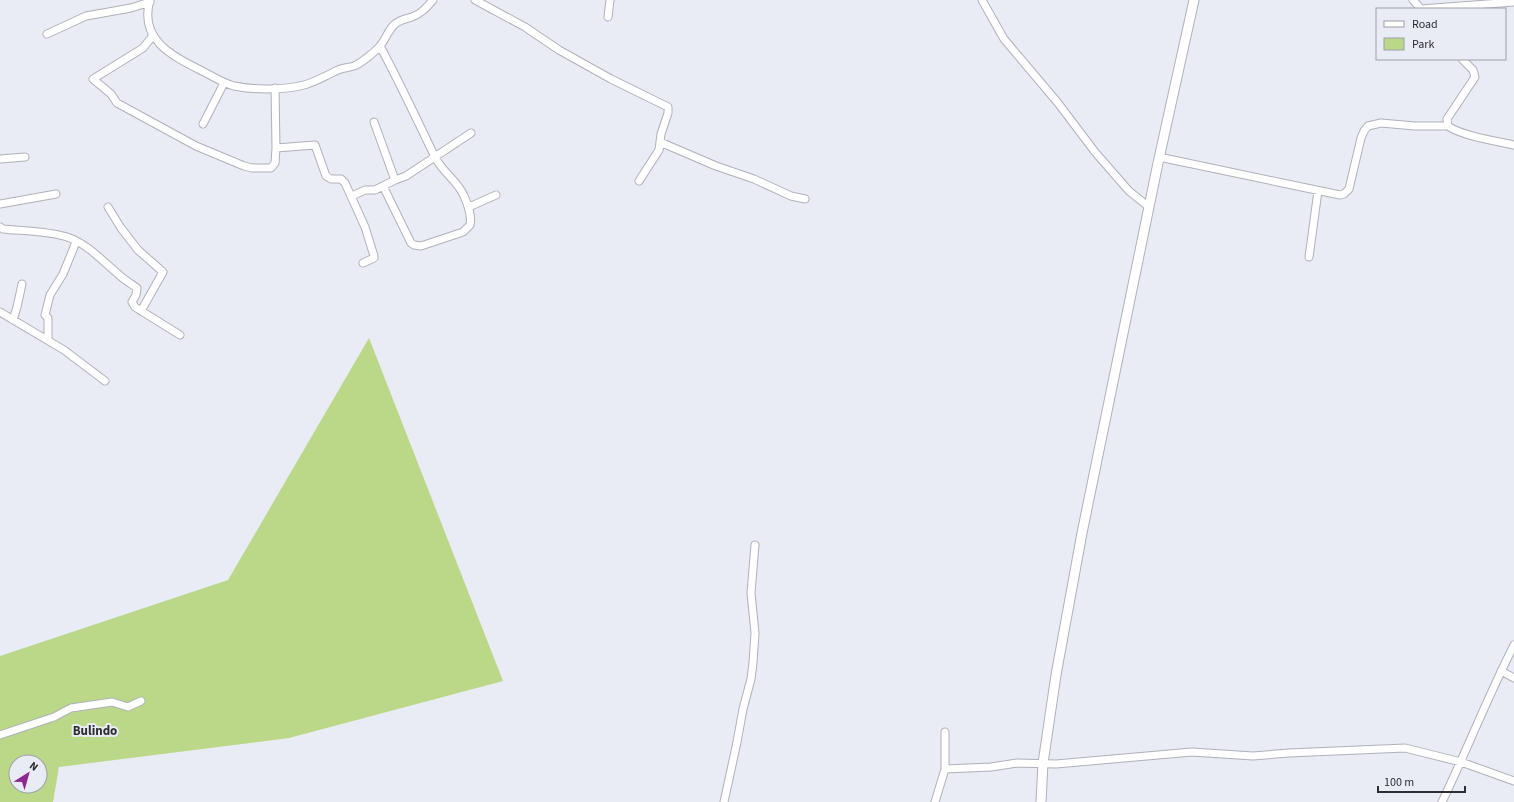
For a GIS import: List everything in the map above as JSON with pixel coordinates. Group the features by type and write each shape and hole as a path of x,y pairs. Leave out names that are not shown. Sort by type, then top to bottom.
{"street":[{"path":"150,1 148,11 149,23 154,36 163,48 224,83 246,88 275,88 302,86 319,80 340,69 356,66 380,46 394,25 399,21 420,13 433,0"},
{"path":"475,0 526,27 559,50 604,75 668,107 668,113 661,134 659,150 639,181"},
{"path":"608,17 610,0"},
{"path":"982,0 1004,39 1058,103 1095,152 1129,191 1149,207"},
{"path":"1041,802 1043,763 1056,675 1082,533 1159,157 1194,0"},
{"path":"1413,0 1420,8"},
{"path":"47,34 86,16 131,8 150,1"},
{"path":"1434,8 1514,2"},
{"path":"152,32 152,38 143,48 93,79 118,103 196,146 244,166 252,168 271,168 275,163 276,148 275,88"},
{"path":"380,46 435,157 443,170 461,190 469,206 471,221 467,229 463,232 417,246 411,243 384,186"},
{"path":"1448,126 1447,119 1474,78 1473,70 1463,60"},
{"path":"203,124 224,83"},
{"path":"374,122 395,180"},
{"path":"1159,157 1340,195 1344,194 1349,189 1361,138 1368,126 1381,123 1415,126 1448,126 1472,135 1514,145"},
{"path":"352,196 365,190 375,190 406,176 471,133"},
{"path":"660,142 703,162 754,179 791,196 805,199"},
{"path":"276,148 315,145 326,176 330,179 341,179 345,183 365,227 374,256 371,261 363,264"},
{"path":"0,159 24,157"},
{"path":"1308,257 1318,191"},
{"path":"0,204 56,194"},
{"path":"469,206 496,195"},
{"path":"108,207 121,228 138,250 163,272 141,311"},
{"path":"0,228 60,236 76,242 98,255 117,274 137,288 136,295 132,302 135,307 180,335"},
{"path":"48,340 48,318 45,315 50,295 63,274 76,242"},
{"path":"13,320 22,284"},
{"path":"0,312 48,340 88,367 105,381"},
{"path":"724,802 751,679 753,663 755,633 751,593 755,545"},
{"path":"1442,802 1500,672 1514,645"},
{"path":"1500,672 1514,678"},
{"path":"0,735 54,717 71,708 112,702 128,707 141,701"},
{"path":"936,802 945,769 945,732"},
{"path":"945,769 991,767 1017,763 1056,764 1192,752 1253,756 1405,748 1461,762 1514,782"}],"green space":[{"path":"369,338 503,681 289,738 59,767 53,802 0,802 0,656 228,580"}],"district":[{"name":"Bulindo","path":"95,730"}]}
